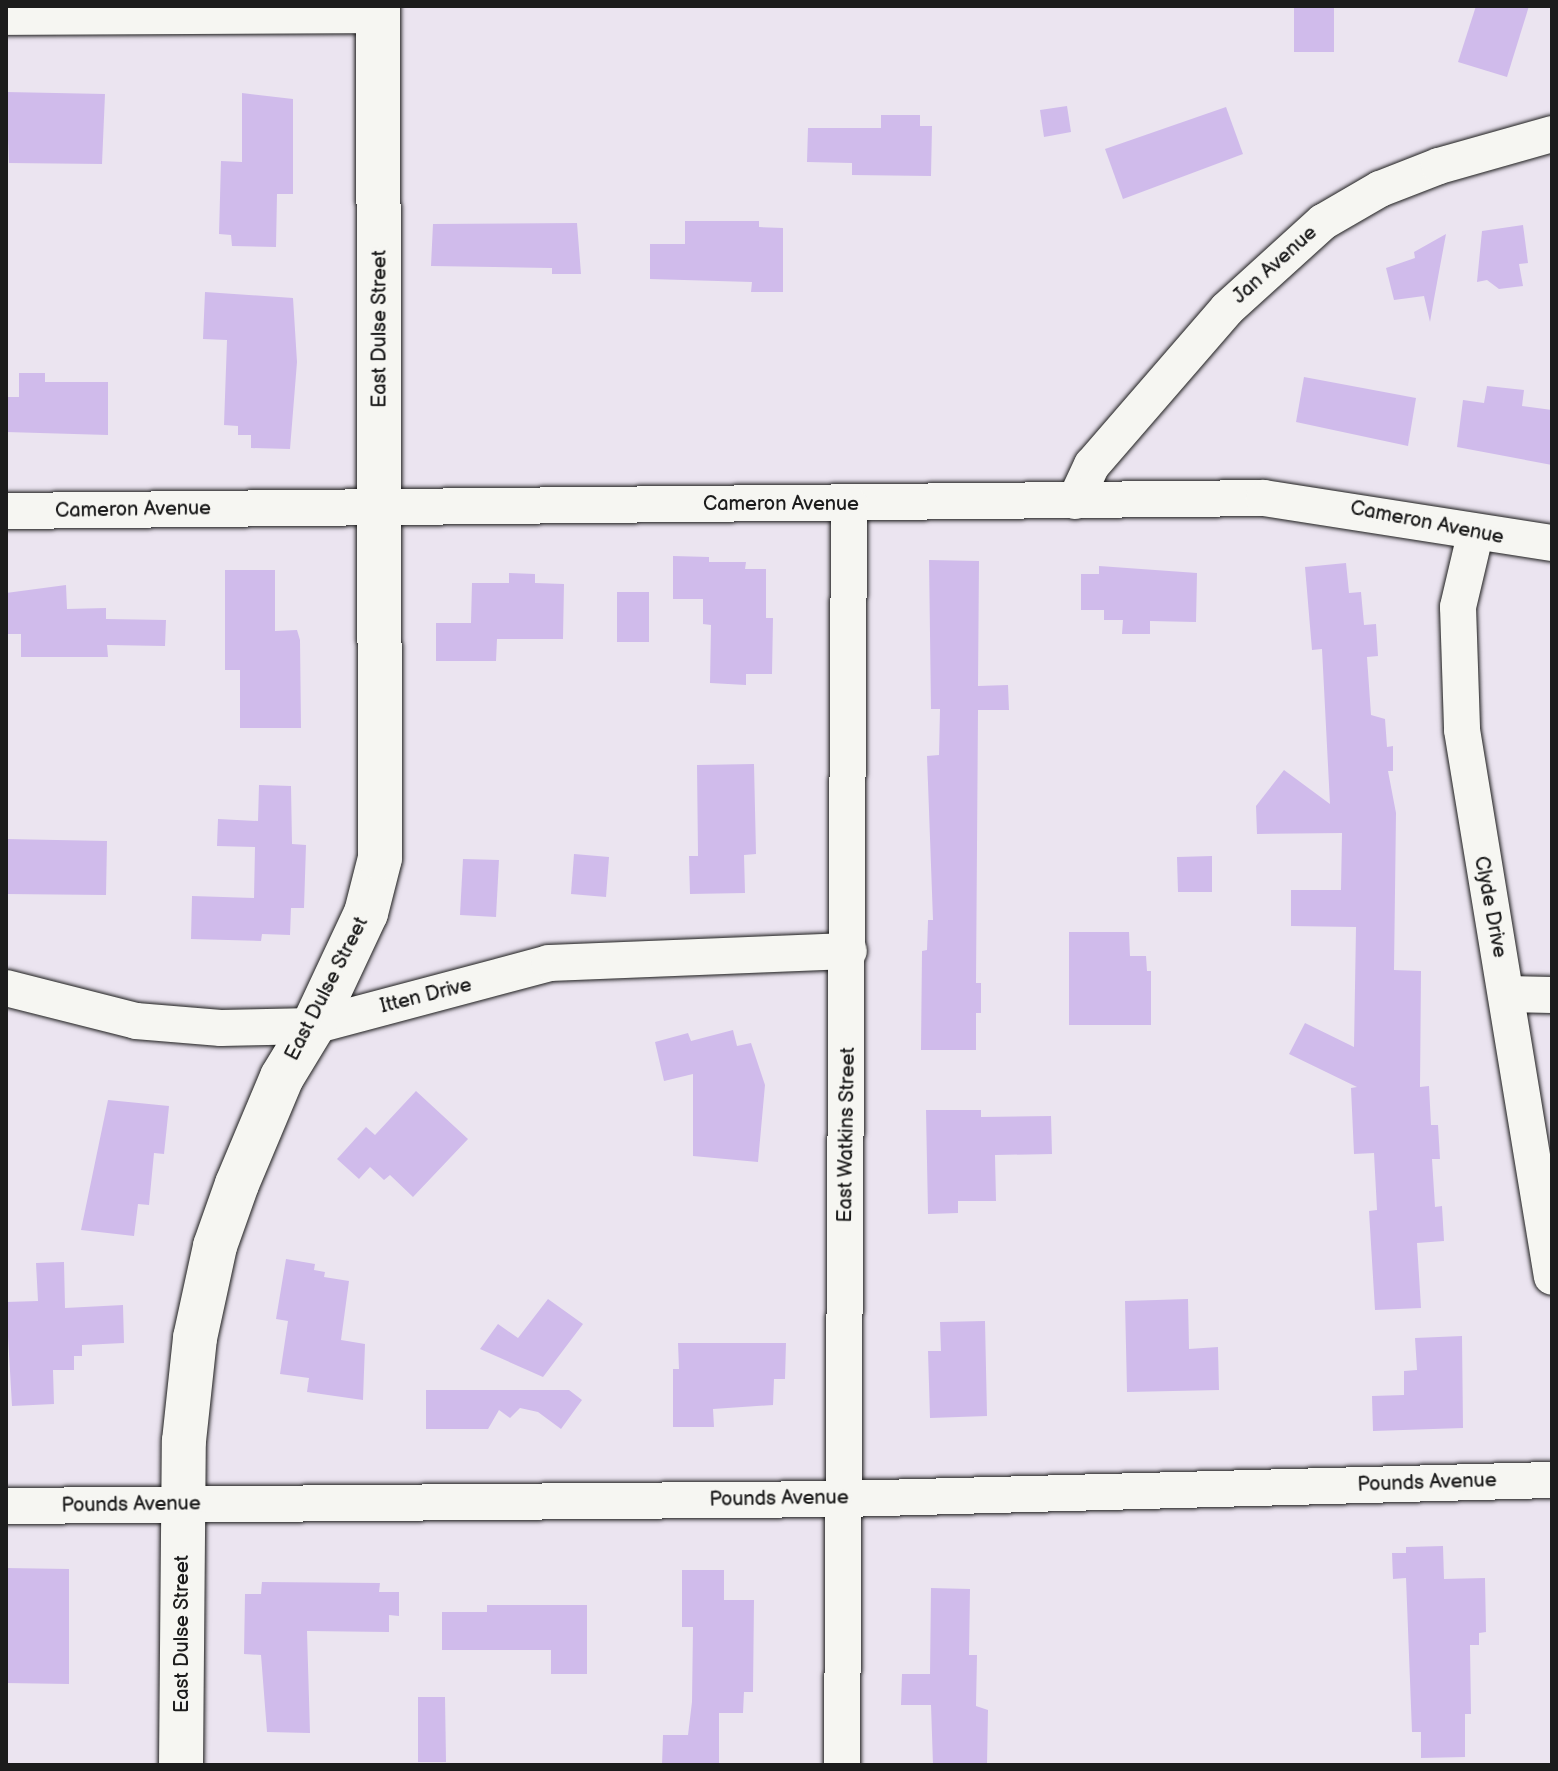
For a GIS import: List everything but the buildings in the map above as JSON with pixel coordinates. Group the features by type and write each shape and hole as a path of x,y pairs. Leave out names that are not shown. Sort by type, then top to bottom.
{"street":[{"path":"6,17 378,11"},
{"name":"East Dulse Street","path":"181,1765 183,1505 195,1338 215,1246 282,1077 313,1026 366,913 380,858 378,11"},
{"name":"Jan Avenue","path":"1075,501 1092,465 1227,309 1323,222 1380,189 1439,166 1552,134"},
{"name":"Cameron Avenue","path":"6,511 1264,498 1409,517 1475,535 1552,543"},
{"name":"East Watkins Street","path":"842,1765 849,951 849,504"},
{"name":"Clyde Drive","path":"1475,535 1458,607 1462,730 1552,1277"},
{"name":"Itten Drive","path":"6,988 136,1021 221,1028 313,1026 549,963 849,951"},
{"path":"1507,994 1552,995"},
{"name":"Pounds Avenue","path":"6,1506 844,1499 1552,1480"}]}
